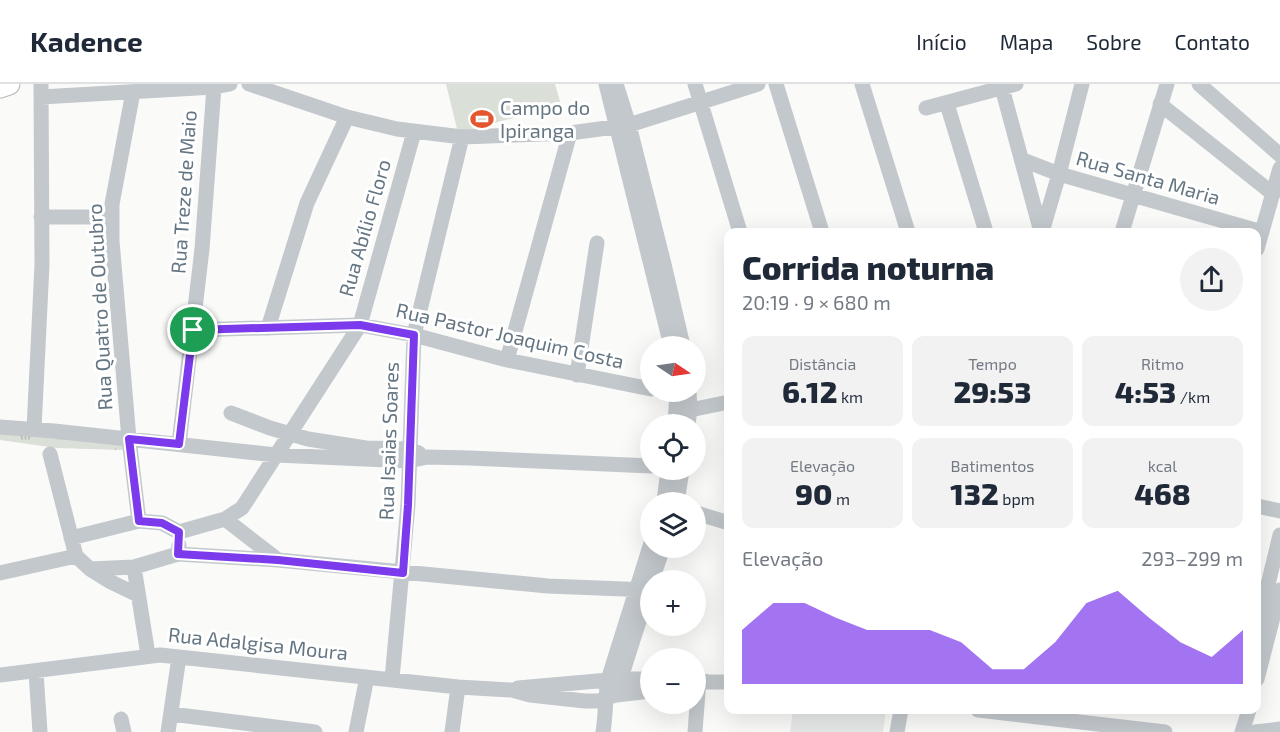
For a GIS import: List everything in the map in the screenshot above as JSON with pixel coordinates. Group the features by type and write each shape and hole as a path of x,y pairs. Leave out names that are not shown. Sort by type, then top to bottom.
{"highway":[{"path":"0,87 9,84"}],"street":[{"path":"34,429 42,265 41,90 132,92 230,84"},
{"path":"249,84 346,117 414,132 462,137 570,133 623,126 758,84"},
{"path":"606,84 623,126 664,264 681,336"},
{"path":"616,84 669,336"},
{"path":"695,84 739,228"},
{"path":"776,84 821,228"},
{"path":"862,84 907,228"},
{"path":"1042,228 1082,84"},
{"path":"1123,228 1167,84"},
{"path":"1199,84 1280,155"},
{"path":"926,108 947,104 1006,85 1040,228"},
{"name":"Rua Treze de Maio","path":"179,444 202,249 214,87"},
{"name":"Rua Quatro de Outubro","path":"132,92 112,217 119,333 139,521"},
{"path":"947,104 985,228"},
{"path":"1160,104 1277,183 1261,235"},
{"path":"268,328 307,203 346,117"},
{"name":"Rua Abílio Floro","path":"225,519 242,508 360,325 414,132"},
{"path":"507,360 570,133"},
{"name":"Rua Isaias Soares","path":"392,679 408,505 414,335 462,137"},
{"name":"Rua Santa Maria","path":"1023,160 1059,174 1248,228"},
{"path":"41,217 112,217"},
{"path":"578,375 597,243"},
{"name":"Rua Pastor Joaquim Costa","path":"193,330 360,325 414,335 507,360 640,387"},
{"path":"681,404 724,402"},
{"path":"231,412 289,435 410,455 640,466"},
{"path":"0,427 276,455 410,455"},
{"path":"50,454 76,556 90,569 138,595"},
{"path":"1261,507 1280,511"},
{"path":"706,516 724,521"},
{"path":"71,538 139,521 162,523 179,532 225,519 278,560"},
{"path":"178,554 179,532"},
{"path":"1261,614 1280,536"},
{"path":"90,569 134,567 178,554 278,560 548,586 640,586"},
{"path":"0,573 76,556"},
{"path":"134,567 148,655"},
{"path":"1261,664 1280,590"},
{"path":"603,732 614,679 640,606"},
{"name":"Rua Adalgisa Moura","path":"0,675 36,672 148,655 458,687 512,690"},
{"path":"168,732 179,657"},
{"path":"36,672 40,732"},
{"path":"356,732 367,677"},
{"path":"512,690 614,679 640,679"},
{"path":"706,682 724,681"},
{"path":"452,732 458,687"},
{"path":"512,690 530,695 585,702 609,702 640,694"},
{"path":"171,714 315,732"},
{"path":"695,732 697,714"},
{"path":"897,732 900,714"},
{"path":"1042,714 1165,732"},
{"path":"1232,732 1237,714"},
{"path":"1242,732 1248,714"},
{"path":"1256,732 1280,729"}],"shaded area":[{"path":"792,714 885,714 883,732 790,732"}],"green space":[{"name":"Campo do Ipiranga","path":"446,84 555,84 561,105 458,133"},
{"path":"0,425 120,433 124,450 57,448 0,440"}],"place":[{"name":"Campo do Ipiranga","path":"482,119"}],"route":[{"path":"360,325 414,335 408,505 403,573 278,560 178,554 179,532 162,523 139,521 129,439 179,444 193,330 360,325"}]}
